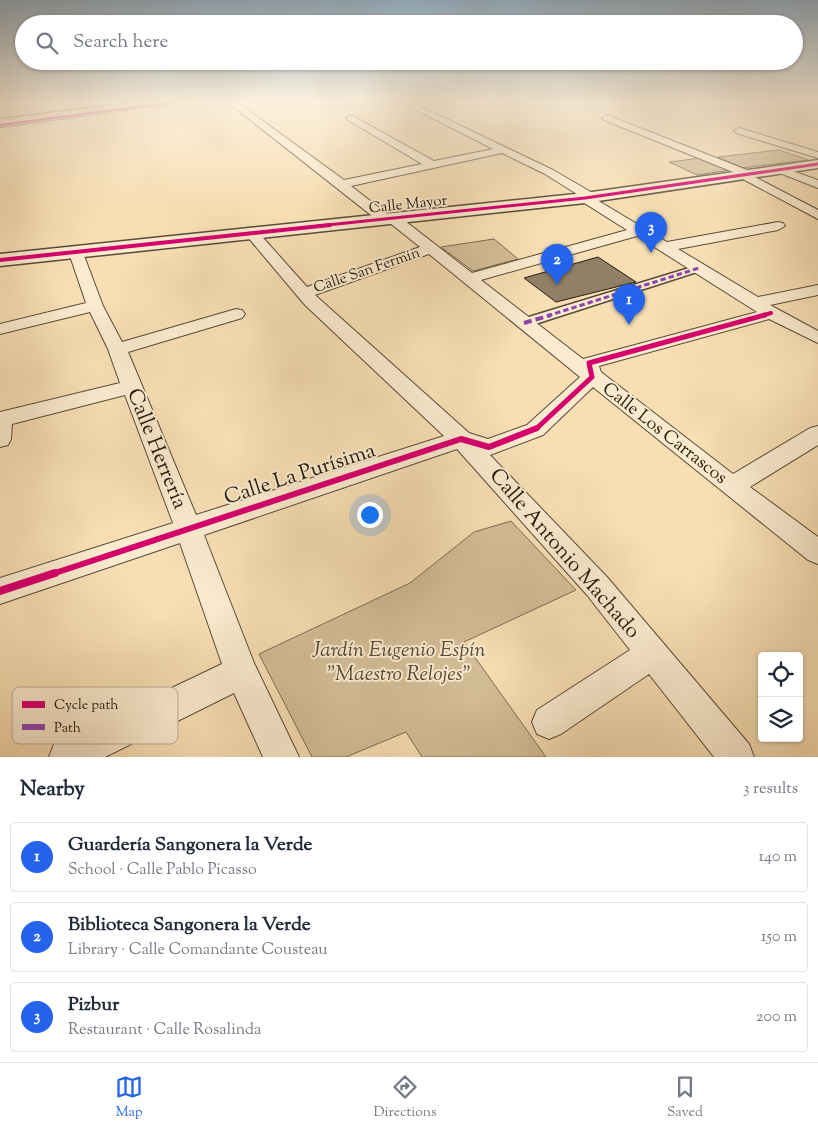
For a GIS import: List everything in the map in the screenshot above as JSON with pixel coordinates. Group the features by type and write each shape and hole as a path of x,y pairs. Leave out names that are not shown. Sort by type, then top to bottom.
{"street":[{"name":"Calle Los Carrascos","path":"276,135 431,249 732,487 818,552"},
{"path":"381,135 433,165"},
{"path":"472,135 566,181 588,198 640,232 755,303 818,338"},
{"path":"649,135 746,175 818,215"},
{"path":"753,135 818,155"},
{"path":"341,184 502,150"},
{"name":"Calle Mayor","path":"0,260 253,235 588,198 818,164"},
{"path":"781,170 818,184"},
{"path":"666,248 778,226"},
{"path":"468,279 640,232"},
{"name":"Calle Antonio Machado","path":"253,235 304,293 461,439 597,586 736,757"},
{"name":"Calle San Fermín","path":"304,293 373,270 405,256 431,249"},
{"name":"Calle Herrería","path":"76,253 95,306 117,349 188,528 241,672 281,757"},
{"path":"524,323 700,268"},
{"path":"755,303 818,290"},
{"path":"0,329 95,306"},
{"path":"461,439 489,447 535,430 592,377 589,364 772,313"},
{"path":"117,349 236,314"},
{"path":"1,426 131,387"},
{"path":"732,487 818,434"},
{"name":"Calle La Purísima","path":"0,591 461,439"},
{"path":"549,722 651,654"},
{"path":"178,703 241,672"},
{"path":"67,757 94,744"}],"green space":[{"path":"779,150 808,160 743,168 718,157"},
{"path":"702,158 730,170 697,175 669,162"},
{"path":"494,239 518,259 473,271 441,247"},
{"name":"Jardín Eugenio Espín \"Maestro Relojes\"","path":"511,521 576,590 464,642 546,757 422,757 406,732 346,757 312,757 259,654 410,583 474,532"}],"building":[{"path":"598,257 636,282 556,302 524,278"}],"marked path":[{"path":"524,323 699,268"}],"cycle path":[{"path":"0,260 585,198 818,164"},
{"path":"0,591 461,439 489,447 535,430 592,377 589,363 771,313"}],"place":[{"name":"Pizbur","path":"651,253"},
{"name":"Biblioteca Sangonera la Verde","path":"557,285"},
{"name":"Guardería Sangonera la Verde","path":"629,325"}]}
